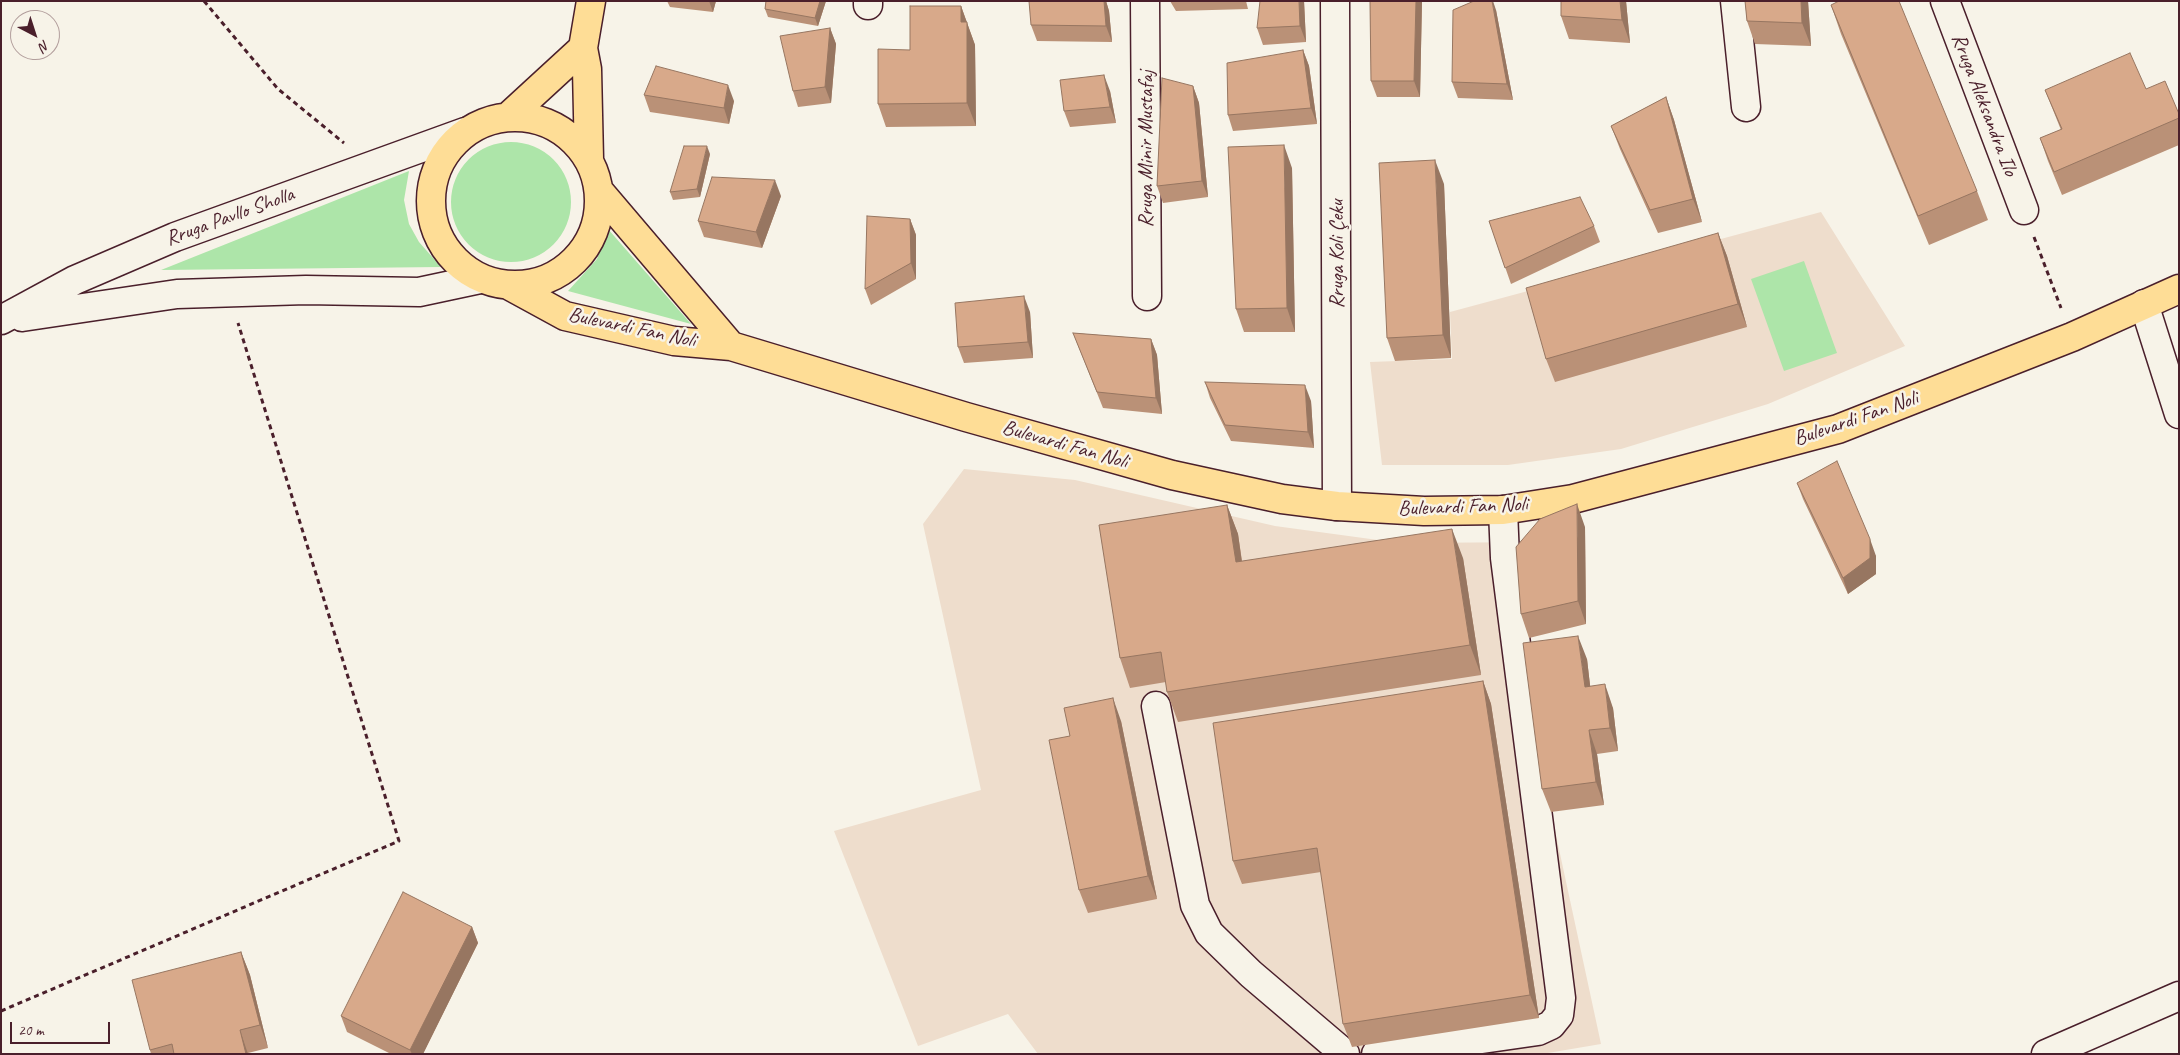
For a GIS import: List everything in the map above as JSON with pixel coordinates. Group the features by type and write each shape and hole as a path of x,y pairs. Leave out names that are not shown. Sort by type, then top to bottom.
{"main road":[{"path":"589,158 569,134 540,120 509,116 486,121 465,132 441,159 430,193 434,227 451,258 480,279 510,286 546,281 577,260 596,229 600,192 589,158 587,69 583,48 591,1"},
{"path":"509,116 583,48"},
{"name":"Bulevardi Fan Noli","path":"600,192 732,346"},
{"name":"Bulevardi Fan Noli","path":"510,286 565,316 674,341 732,346 966,418 1172,475 1282,499 1337,506 1424,511 1503,510 1573,499 1838,429 2072,337 2179,289"}],"street":[{"name":"Rruga Minir Mustafaj","path":"1145,1 1147,296"},
{"name":"Rruga Koli Çeku","path":"1335,1 1337,506"},
{"path":"1735,1 1746,107"},
{"name":"Rruga Aleksandra Ilo","path":"1945,1 2024,210"},
{"name":"Rruga Pavllo Sholla","path":"2,319 75,280 175,237 465,132"},
{"name":"Rruga Pavllo Sholla","path":"2,319 177,294 306,290 419,292 480,279"},
{"path":"2144,304 2179,414"},
{"path":"1376,1054 1538,1031 1551,1025 1559,1014 1561,998 1506,558 1503,510"},
{"path":"1156,706 1195,905 1208,933 1251,974 1340,1052 1345,1054"},
{"path":"2046,1054 2179,996"}],"path":[{"path":"204,1 278,90 372,165"},
{"path":"2024,210 2072,337"},
{"path":"1,1011 399,841 228,292"}],"shaded area":[{"path":"1821,212 1905,346 1768,404 1621,449 1508,465 1382,465 1370,362 1452,359 1450,312"},
{"path":"964,469 1075,480 1275,526 1400,543 1548,542 1524,570 1532,666 1551,812 1601,1044 1542,1054 1038,1054 1008,1014 918,1046 834,831 981,790 923,524"}],"green space":[{"path":"511,142 534,146 554,159 567,179 571,202 567,225 554,245 534,258 511,262 488,258 468,245 455,225 451,202 455,179 468,159 488,146"},
{"path":"409,171 404,200 409,224 419,242 441,267 161,270"},
{"path":"608,229 691,324 568,291 597,259"},
{"path":"1804,261 1837,353 1784,371 1751,279"}],"building":[{"path":"766,1 820,1 815,18 765,9"},
{"path":"1029,1 1104,1 1106,26 1031,25"},
{"path":"1260,1 1299,1 1300,26 1257,28"},
{"path":"1370,1 1416,1 1414,81 1371,81"},
{"path":"1474,1 1492,1 1507,84 1452,82 1453,10"},
{"path":"1561,1 1620,1 1622,20 1561,16"},
{"path":"1745,1 1801,1 1802,23 1747,21"},
{"path":"1839,1 1899,1 1977,191 1918,216 1831,5"},
{"path":"910,6 961,6 961,22 967,22 967,103 878,104 878,49 910,50"},
{"path":"830,28 825,87 793,91 780,36"},
{"path":"1303,50 1311,108 1228,115 1227,63"},
{"path":"2130,53 2146,89 2165,81 2179,118 2054,172 2040,138 2062,129 2045,90"},
{"path":"656,66 728,85 724,108 644,95"},
{"path":"1104,75 1110,107 1064,111 1060,80"},
{"path":"1162,78 1193,86 1202,181 1157,186"},
{"path":"1666,97 1693,199 1650,210 1611,126"},
{"path":"1284,145 1287,308 1236,309 1228,147"},
{"path":"684,146 707,146 697,189 670,192"},
{"path":"1435,160 1443,335 1387,338 1379,163"},
{"path":"712,177 775,180 756,232 698,221"},
{"path":"1580,197 1594,226 1505,268 1489,221"},
{"path":"867,216 910,219 911,263 865,289"},
{"path":"1718,233 1738,304 1546,359 1526,288"},
{"path":"1024,296 1028,342 958,347 955,303"},
{"path":"1073,333 1151,339 1156,398 1097,392"},
{"path":"1205,382 1305,385 1308,432 1225,425"},
{"path":"1837,461 1870,539 1870,558 1843,578 1797,483"},
{"path":"1577,504 1578,601 1521,614 1516,547 1540,519"},
{"path":"1227,505 1236,562 1452,529 1470,645 1167,692 1161,652 1120,658 1099,525"},
{"path":"1578,636 1585,687 1605,684 1610,728 1589,730 1596,782 1542,789 1523,643"},
{"path":"1483,681 1530,995 1343,1024 1317,848 1233,861 1213,723"},
{"path":"1113,698 1148,876 1079,890 1049,740 1070,736 1064,708"},
{"path":"403,892 472,927 410,1050 341,1016"},
{"path":"241,952 260,1025 240,1030 246,1054 174,1054 172,1044 150,1050 132,980"}]}
